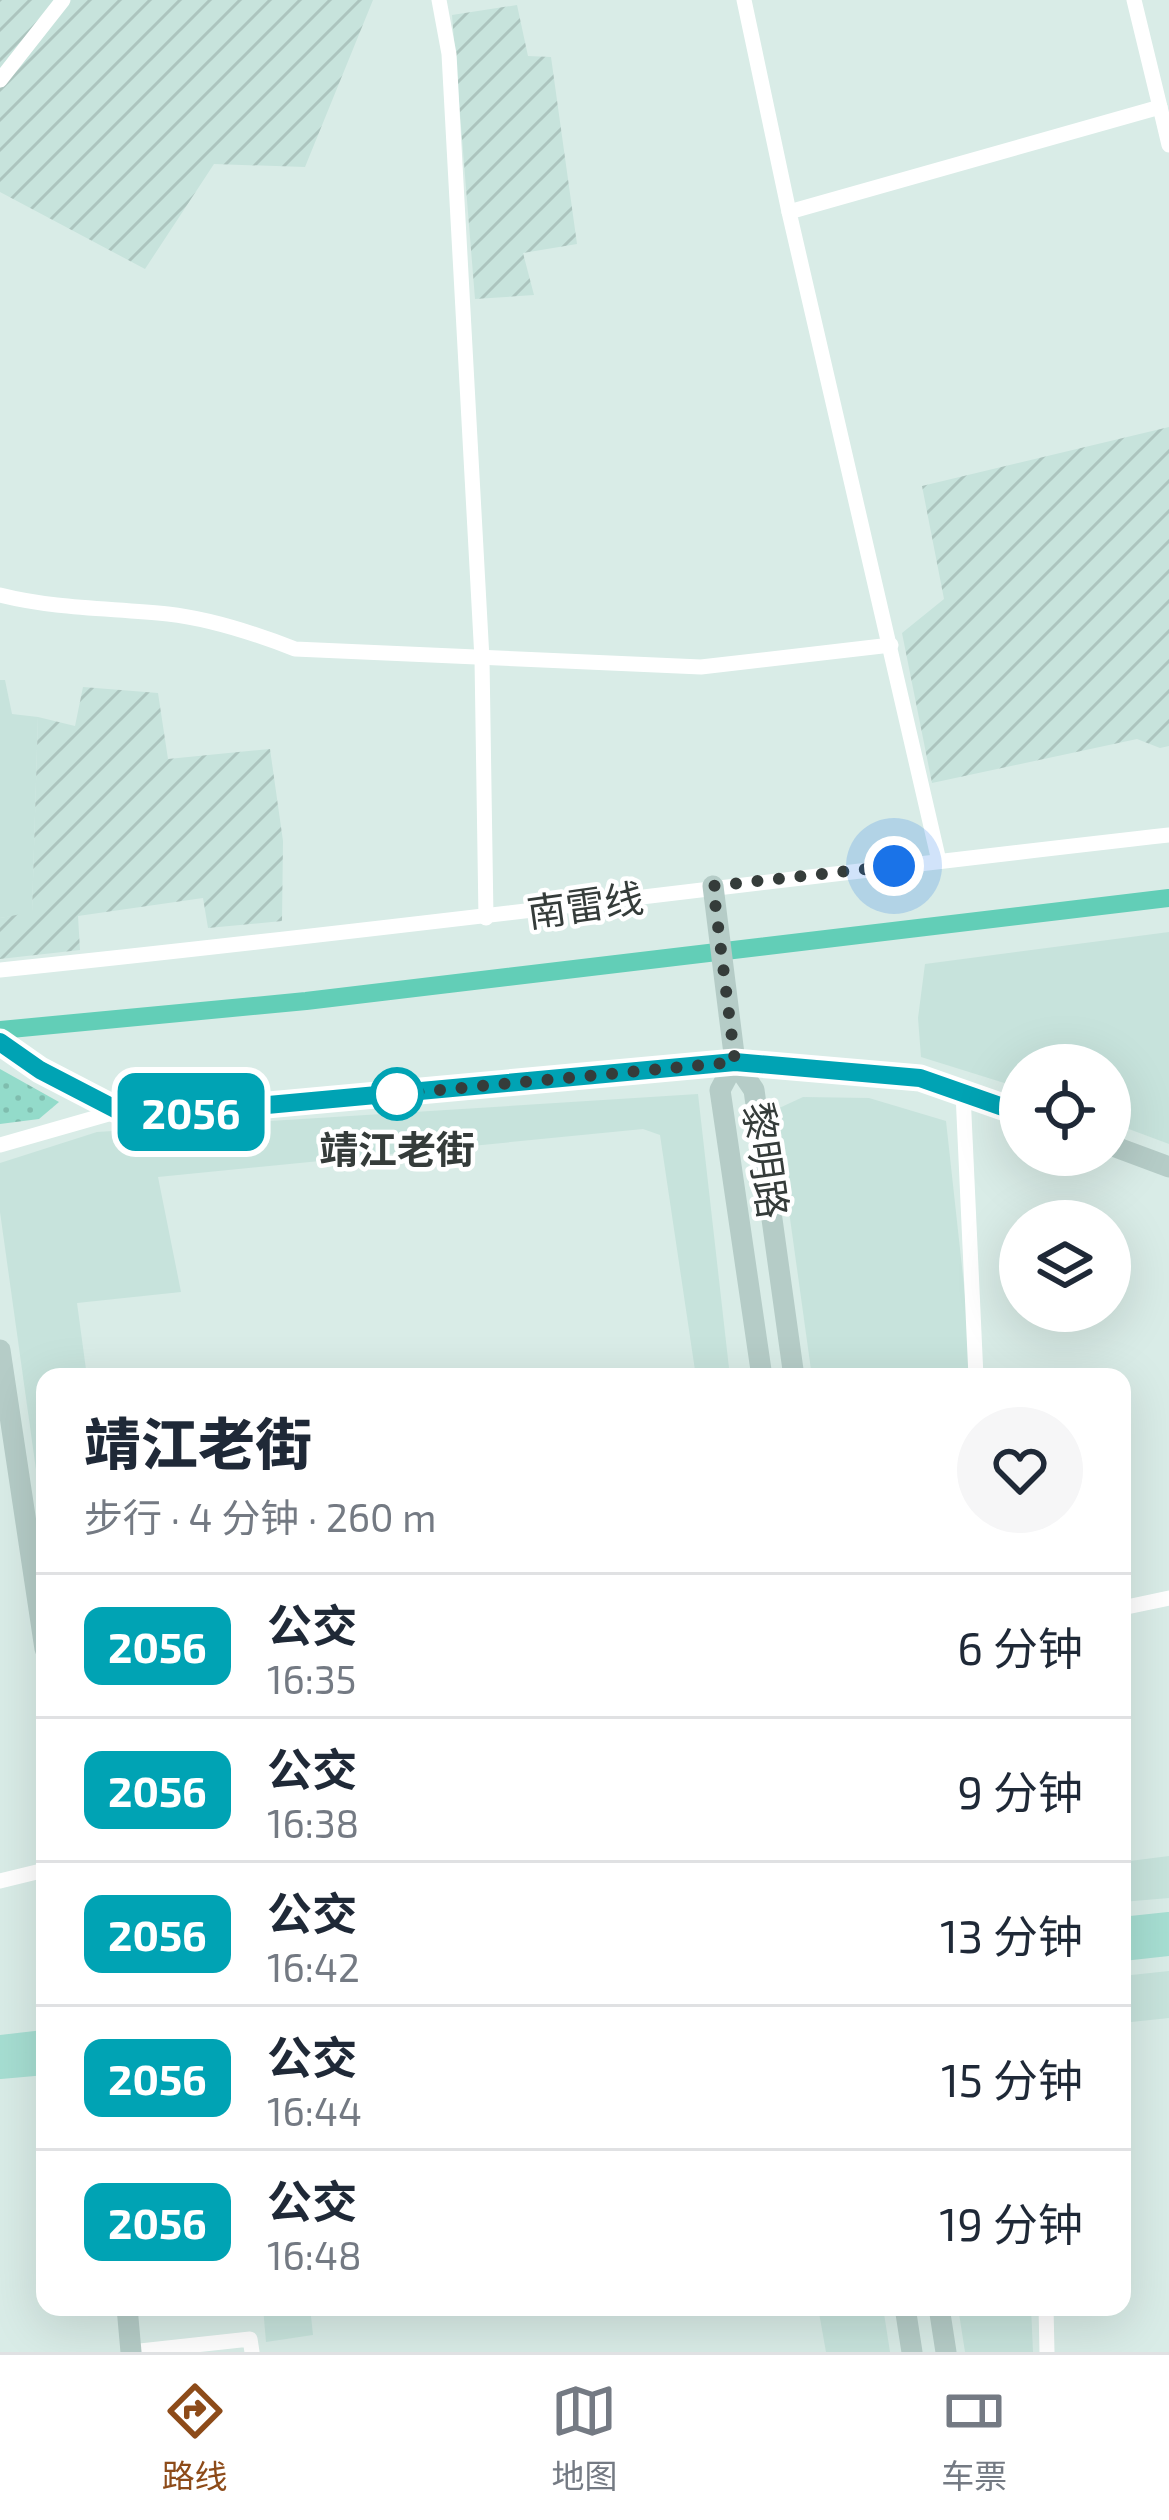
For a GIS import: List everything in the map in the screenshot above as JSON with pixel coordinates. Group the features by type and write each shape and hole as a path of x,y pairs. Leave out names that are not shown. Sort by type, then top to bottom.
{"main road":[{"path":"713,886 735,1062"},
{"path":"0,1042 119,1111 181,1113 735,1062 920,1078 999,1107"},
{"name":"黎明路","path":"761,1368 720,1090 735,1062 754,1090 793,1368"},
{"path":"1131,1153 1169,1167"},
{"path":"0,1350 36,1589"},
{"path":"1131,1928 1169,1924"},
{"path":"1131,1948 1169,1944"},
{"path":"0,2047 36,2043"},
{"path":"0,2067 36,2063"},
{"path":"128,2316 131,2352"},
{"path":"906,2316 912,2352"},
{"path":"940,2316 946,2352"}],"street":[{"path":"0,80 62,0"},
{"path":"439,0 449,54 482,659 486,918"},
{"path":"744,0 939,861"},
{"path":"1134,0 1169,145"},
{"path":"789,212 1160,107"},
{"path":"0,595 32,603 173,614 244,629 295,649 701,668 891,645"},
{"name":"南雷线","path":"0,970 486,918 713,886 1169,835"},
{"path":"963,1094 976,1368"},
{"path":"0,1145 119,1111"},
{"path":"1131,1606 1169,1598"},
{"path":"0,1881 36,1872"},
{"path":"1046,2316 1047,2352"},
{"path":"131,2352 250,2339 252,2352"}],"shaded area":[{"path":"0,0 373,0 305,167 214,164 145,269 0,192"},
{"path":"517,5 528,56 551,57 577,244 523,253 534,295 475,299 452,15"},
{"path":"1169,427 1169,746 1160,748 1137,739 932,783 902,633 944,599 922,486"},
{"path":"0,680 5,680 12,714 38,717 32,913 0,918"},
{"path":"83,687 158,693 168,759 270,749 283,841 282,921 208,928 203,898 78,916 80,950 0,959 0,918 32,912 38,717 75,726"},
{"path":"1169,932 1169,1144 1131,1130 1131,1044 999,1044 999,1081 921,1057 918,1018 925,964"},
{"path":"698,1094 729,1368 695,1368 660,1135 643,1129 158,1177 181,1292 77,1303 86,1368 36,1368 36,1470 0,1212 0,1163 97,1132"},
{"path":"803,1097 869,1098 946,1121 973,1368 811,1368 775,1110"},
{"path":"1169,1856 1169,1898 1131,1901 1131,1861"},
{"path":"1169,1971 1169,2018 1131,2022 1131,1975"},
{"path":"264,2316 311,2316 313,2335 266,2342"},
{"path":"820,2316 884,2316 890,2352 826,2352"},
{"path":"959,2316 1031,2316 1033,2352 965,2352"}],"green space":[{"path":"0,1069 59,1102 39,1119 0,1124"}],"waterway":[{"path":"0,1030 306,1001 1169,898"}],"bus line":[{"name":"2056","path":"0,1042 40,1070 119,1111 181,1113 735,1062 920,1078 999,1106"}],"place":[{"name":"靖江老街","path":"397,1094"}],"route":[{"path":"397,1094 735,1062 713,886 894,866"}]}
